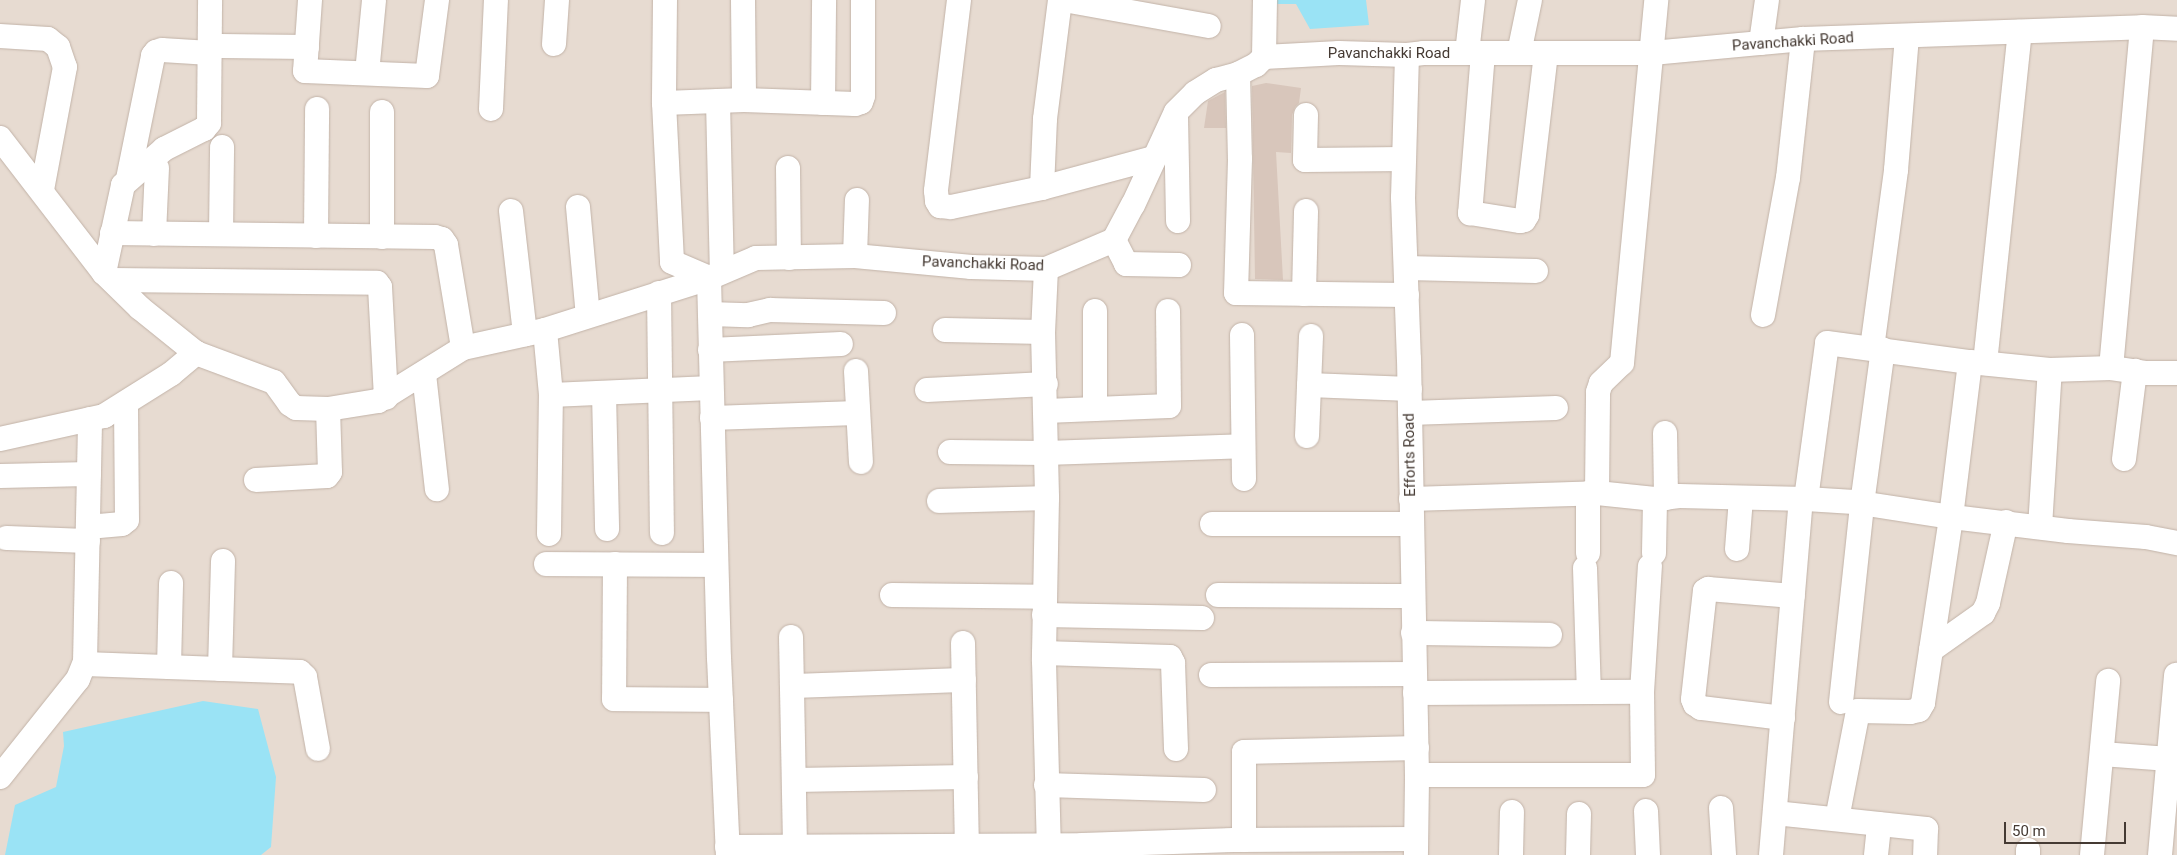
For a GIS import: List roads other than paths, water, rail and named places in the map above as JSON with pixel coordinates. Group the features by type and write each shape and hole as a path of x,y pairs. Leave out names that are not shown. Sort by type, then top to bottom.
{"street":[{"path":"128,179 164,149 204,129 209,123 215,50 210,0"},
{"path":"310,0 305,71 427,76 437,0"},
{"path":"367,74 374,0"},
{"path":"491,108 496,0"},
{"path":"554,44 558,0"},
{"path":"665,0 664,103 672,262 716,275"},
{"path":"743,0 744,100"},
{"path":"823,103 824,0"},
{"path":"664,103 744,100 855,104 861,102 863,96 863,0"},
{"path":"959,0 937,201 940,206 951,207 1042,188 1153,158"},
{"path":"1042,188 1045,119 1062,0 1209,26"},
{"path":"1179,265 1126,264 1114,240 1133,205 1153,158 1176,112 1195,94 1216,80 1238,74 1256,65 1264,57 1265,0"},
{"path":"1473,0 1475,53 1470,213 1520,221 1524,220 1527,214 1546,53"},
{"path":"1520,53 1530,0"},
{"path":"1589,692 1587,560 1598,392 1601,383 1622,363 1656,0"},
{"path":"1761,43 1768,0"},
{"path":"2112,368 2142,27"},
{"name":"Pavanchakki Road","path":"1264,57 1339,54 1407,55 1423,53 1652,53 1803,39 1907,37 2142,27 2177,29"},
{"path":"1837,820 1858,711 1919,710 1923,703 1951,517 1978,363 2020,32"},
{"path":"0,36 48,39 58,47 65,66 42,190"},
{"path":"1841,702 1896,170 1907,37"},
{"path":"1763,315 1788,178 1803,39"},
{"path":"108,277 112,233 121,192 128,179 153,56 156,52 162,50 307,47"},
{"name":"Efforts Road","path":"1407,55 1404,159 1410,389 1412,596 1417,748 1416,847"},
{"path":"1238,74 1240,159 1236,293 1407,295"},
{"path":"718,101 716,275 710,314 710,350 716,565 728,851 795,848 920,850 1049,846 1123,849 1181,848 1244,840 1416,847"},
{"path":"316,236 317,110"},
{"path":"382,112 382,237"},
{"path":"1176,112 1178,221"},
{"path":"1306,115 1305,160 1404,159"},
{"path":"0,138 108,277 140,308 194,355 267,379 303,410 328,408 386,398 463,348 446,245 442,239 435,237 112,233"},
{"path":"221,234 222,147"},
{"path":"154,234 157,168"},
{"path":"788,168 789,258"},
{"path":"855,256 857,200"},
{"path":"578,207 588,316"},
{"path":"511,211 535,332 551,395 549,534"},
{"path":"1304,294 1306,211"},
{"name":"Pavanchakki Road","path":"463,348 535,332 588,316 716,275 756,258 855,256 971,267 1046,269 1114,240"},
{"path":"1406,268 1536,271"},
{"path":"1046,269 1044,332 1047,498 1044,653 1049,846"},
{"path":"108,277 377,283 380,287 386,398"},
{"path":"659,294 662,533"},
{"path":"710,314 748,315 770,310 884,313"},
{"path":"1095,311 1095,409"},
{"path":"1046,411 1169,406 1168,311"},
{"path":"945,330 1044,332"},
{"path":"1242,335 1242,446 1244,480"},
{"path":"1307,436 1311,336"},
{"path":"1771,855 1803,499 1827,343 1877,348 1978,363 2050,370 2112,368 2135,372 2177,373"},
{"path":"710,350 842,344"},
{"path":"0,439 104,416 171,374 194,355"},
{"path":"2040,527 2050,370"},
{"path":"856,371 861,462"},
{"path":"2124,460 2135,372"},
{"path":"424,374 437,489"},
{"path":"927,390 1046,384"},
{"path":"1309,384 1410,389"},
{"path":"551,395 711,388"},
{"path":"604,393 607,529"},
{"path":"6,538 88,534 122,524 127,520 126,403"},
{"path":"256,480 327,476 330,472 328,408"},
{"path":"1410,413 1556,408"},
{"path":"712,418 857,413"},
{"path":"0,777 78,679 85,664 90,419"},
{"path":"1417,775 1643,775 1642,692 1652,559 1660,498 1665,433"},
{"path":"950,452 1046,453 1242,446"},
{"path":"0,476 89,474"},
{"path":"1411,499 1592,493 1660,498 1803,499 1862,504 2040,527 2146,537 2177,543"},
{"path":"939,501 1047,498"},
{"path":"1737,548 1741,498"},
{"path":"1931,650 1983,613 1988,603 2006,522"},
{"path":"1212,524 1411,524"},
{"path":"220,669 223,561"},
{"path":"546,564 716,565"},
{"path":"615,564 614,699 721,700"},
{"path":"169,667 171,583"},
{"path":"1783,718 1701,708 1695,704 1693,699 1705,591 1708,589 1793,596"},
{"path":"892,595 1202,618"},
{"path":"1218,595 1412,596"},
{"path":"1413,633 1550,636"},
{"path":"791,637 795,848"},
{"path":"963,643 966,777 975,848"},
{"path":"1044,653 1170,657 1173,663 1176,749"},
{"path":"85,664 300,672 305,677 318,749"},
{"path":"1211,675 1589,692 1642,692"},
{"path":"2160,855 2176,675"},
{"path":"792,686 964,680"},
{"path":"2092,855 2108,681"},
{"path":"1244,840 1244,752 1417,748"},
{"path":"2102,754 2169,759"},
{"path":"795,780 966,777"},
{"path":"1046,785 1204,790"},
{"path":"1721,808 1724,855"},
{"path":"1646,811 1648,855"},
{"path":"1511,855 1512,812"},
{"path":"1775,813 1926,829 1925,855"},
{"path":"1578,855 1579,814"},
{"path":"1876,855 1879,824"}],"water":[{"path":"1272,0 1366,0 1369,25 1310,29 1296,4 1272,4"},
{"path":"203,701 258,709 276,777 271,847 261,855 5,855 15,805 56,787 64,746 63,732"}]}
